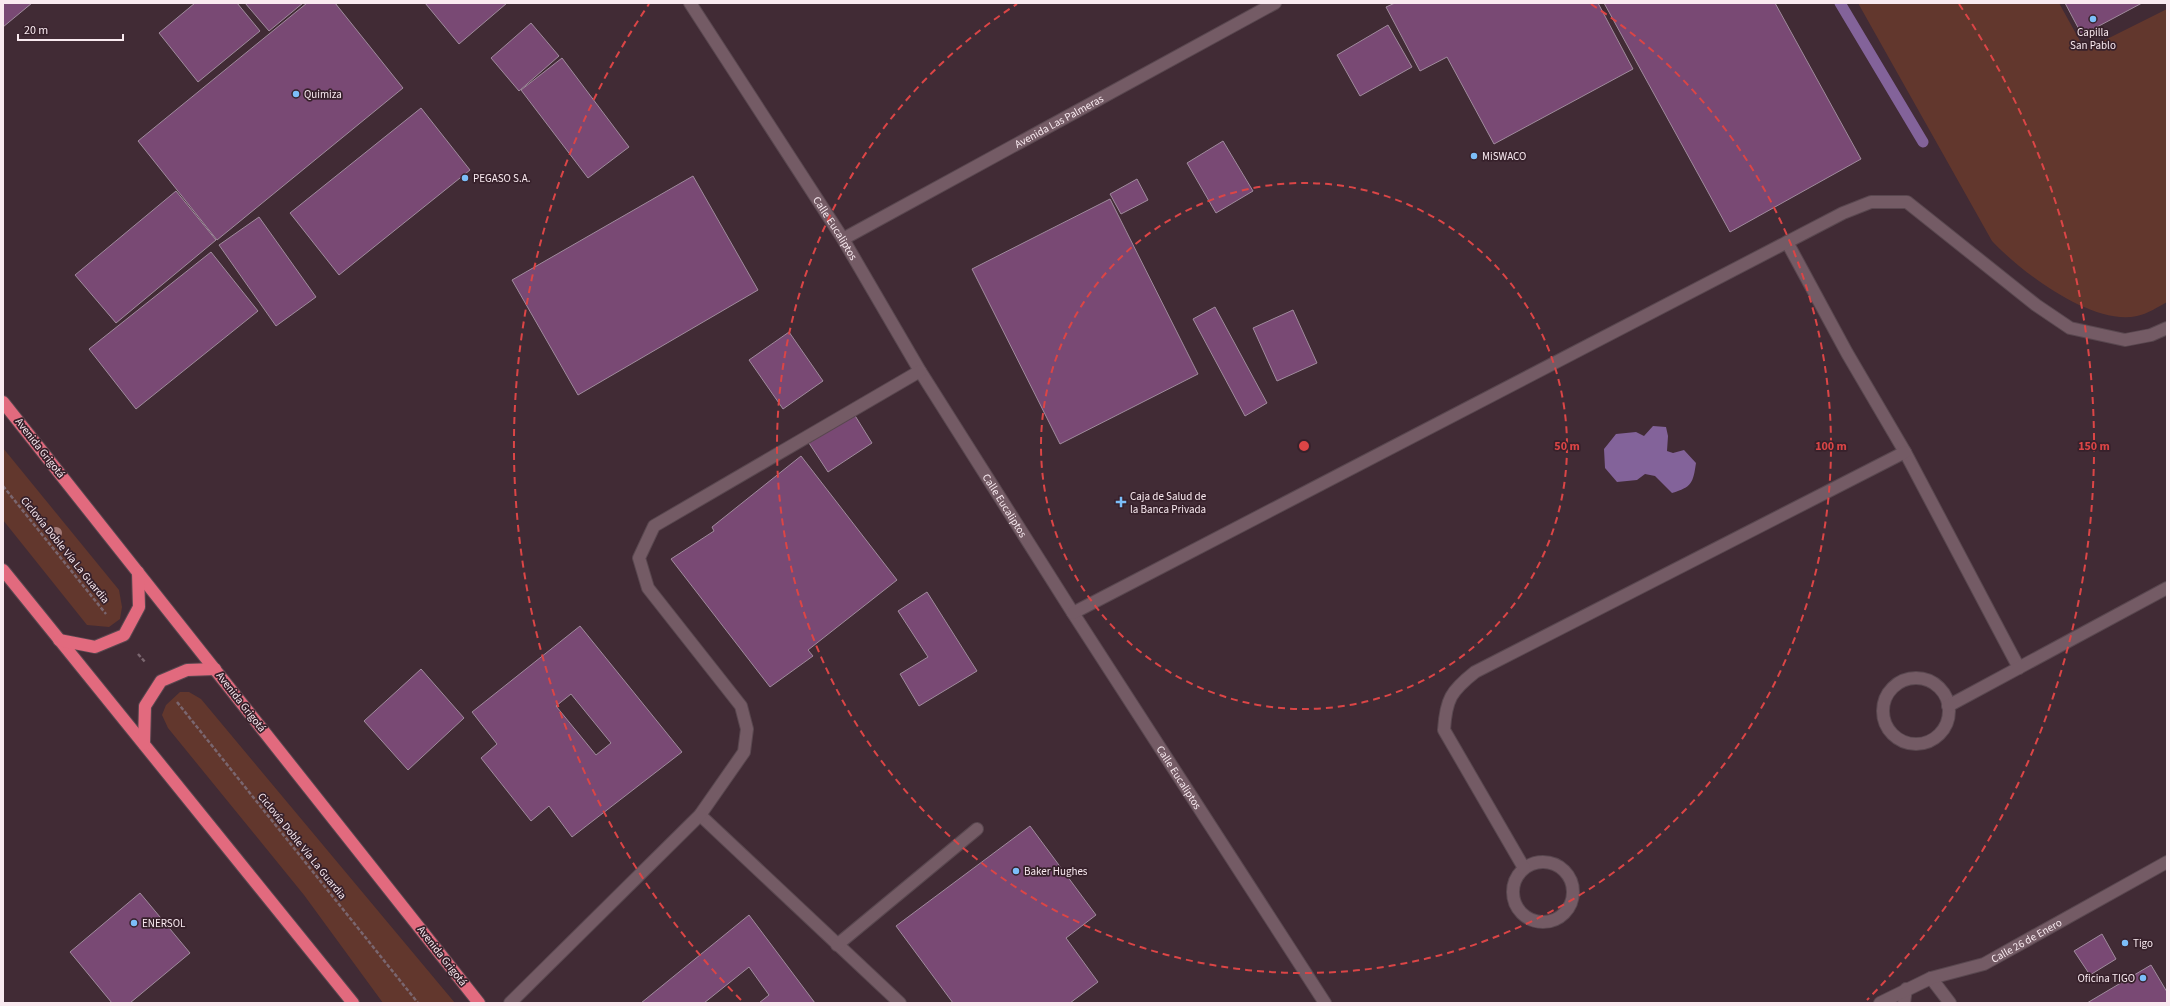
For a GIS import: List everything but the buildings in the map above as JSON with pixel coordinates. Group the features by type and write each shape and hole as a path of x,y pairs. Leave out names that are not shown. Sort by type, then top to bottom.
{"highway":[{"name":"Avenida Grigotá","path":"3,402 479,1003"},
{"path":"3,570 353,1003"},
{"path":"60,640 95,647 124,635 139,607 138,572"},
{"path":"144,744 145,706 161,682 187,670 215,669"}],"street":[{"name":"Calle Eucaliptos","path":"690,3 843,239 920,371 1073,613 1325,1003"},
{"name":"Avenida Las Palmeras","path":"843,239 1260,6 1276,3"},
{"path":"1073,613 1843,213 1871,202 1908,202 2036,305 2070,328 2125,340 2151,335 2167,328"},
{"path":"1787,242 1847,353 1905,452 2019,668"},
{"path":"510,1003 700,815 744,752 747,729 741,706 648,588 639,558 654,526 920,371"},
{"path":"1524,868 1444,730 1445,709 1456,687 1475,672 1905,452"},
{"path":"1948,706 2167,588"},
{"path":"1920,678 1930,681 1938,688 1948,706 1948,717 1944,727 1937,736 1928,742 1918,744 1906,743 1896,738 1889,730 1884,720 1885,698 1900,683 1909,679 1920,678"},
{"path":"700,815 900,1003"},
{"path":"837,945 977,829"},
{"path":"1543,862 1562,868 1568,875 1572,884 1573,894 1571,904 1566,913 1558,919 1548,922 1529,919 1520,913 1515,905 1512,895 1513,885 1517,875 1524,868 1533,863 1543,862"},
{"name":"Calle 26 de Enero","path":"1880,1003 1931,978 1984,964 2167,862"},
{"path":"1931,978 1950,1003"},
{"path":"1904,1003 1906,989"}],"path":[{"name":"Ciclovía Doble Vía La Guardia","path":"3,486 110,618"},
{"name":"Ciclovía Doble Vía La Guardia","path":"174,698 418,1003"}],"shaded area":[{"path":"1858,3 2059,3 2085,50 2167,9 2167,302 2149,312 2137,316 2119,317 2099,313 2058,294 2005,254 1992,241"},
{"path":"1653,426 1666,427 1668,436 1667,451 1673,453 1684,450 1696,463 1692,480 1684,489 1672,493 1655,476 1645,474 1637,480 1617,482 1605,468 1604,449 1616,434 1636,432 1644,436"},
{"path":"3,448 119,590 122,607 120,619 109,627 87,625 3,520"},
{"path":"180,692 189,692 201,699 455,1003 383,1003 304,895 168,728 162,715 166,705"}],"waterway":[{"path":"1840,3 1923,142"}],"place":[{"name":"Capilla San Pablo","path":"2093,19"},
{"name":"Quimiza","path":"296,94"},
{"name":"MiSWACO","path":"1474,156"},
{"name":"PEGASO S.A.","path":"465,178"},
{"name":"Caja de Salud de la Banca Privada","path":"1121,502"},
{"name":"Baker Hughes","path":"1016,871"},
{"name":"ENERSOL","path":"134,923"},
{"name":"Tigo","path":"2125,943"},
{"name":"Oficina TIGO","path":"2143,978"}]}
